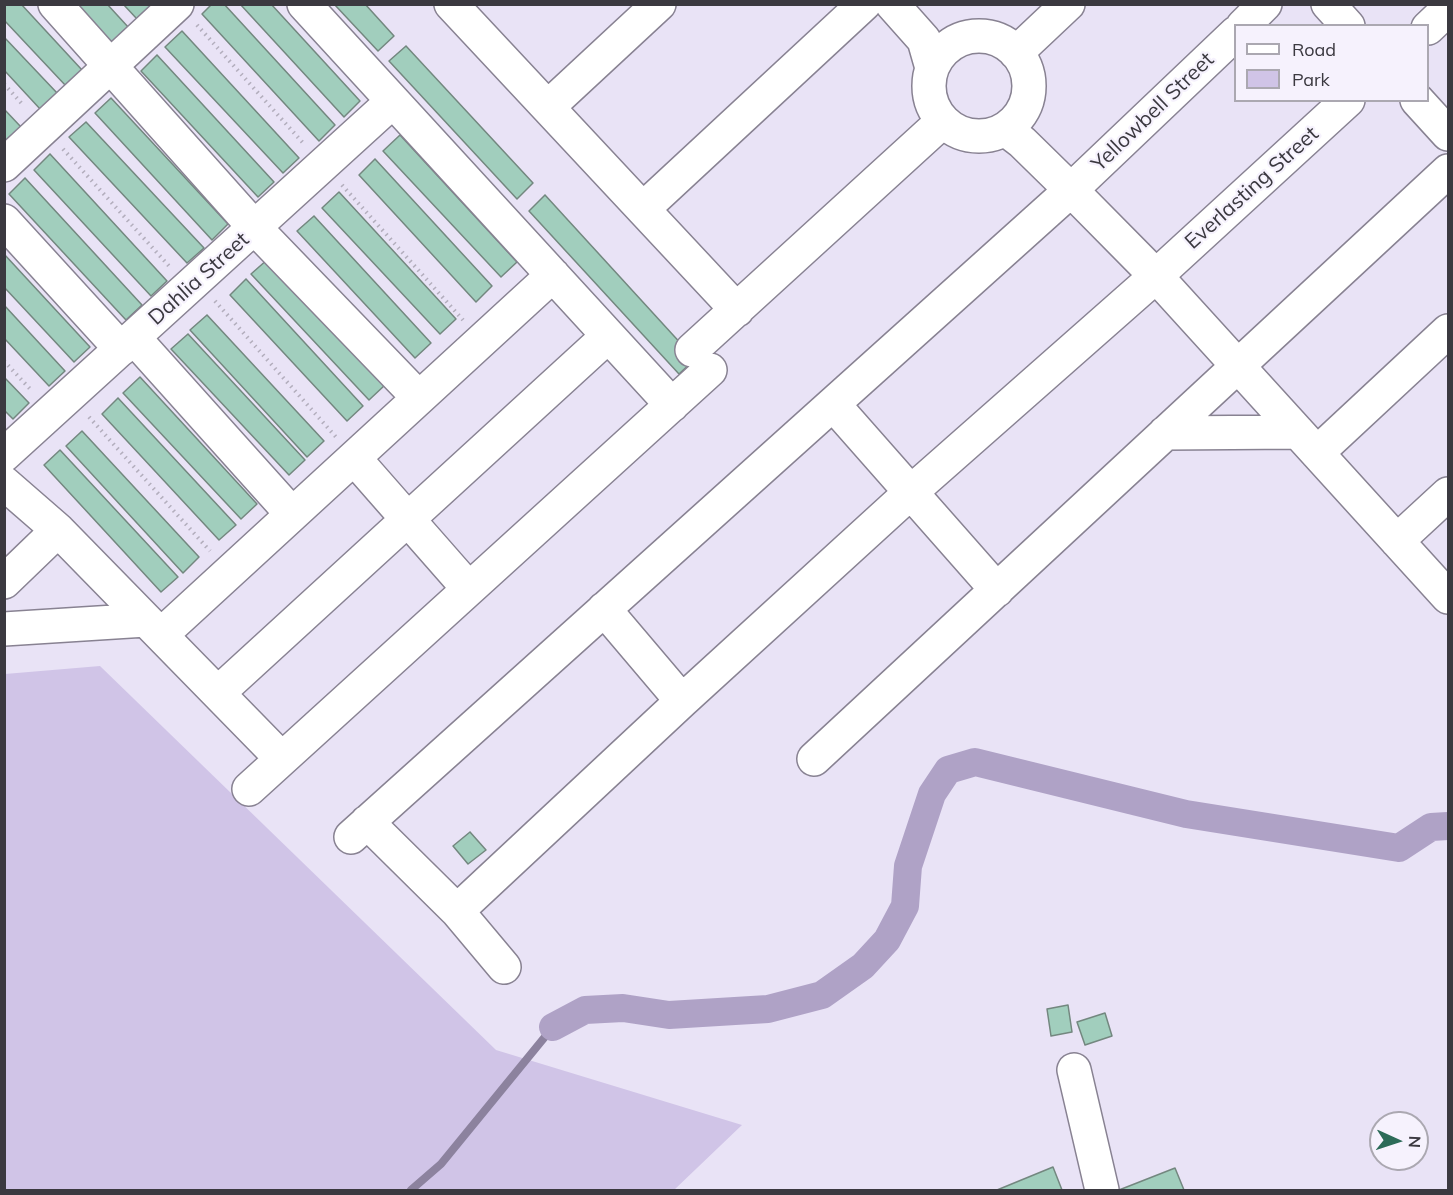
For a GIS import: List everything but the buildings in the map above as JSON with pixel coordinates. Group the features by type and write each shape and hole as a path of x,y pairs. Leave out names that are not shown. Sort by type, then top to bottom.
{"street":[{"path":"55,4 255,228 419,398"},
{"path":"4,165 177,4"},
{"path":"304,4 672,405"},
{"path":"548,107 659,4"},
{"path":"643,209 864,4"},
{"path":"892,4 924,40 932,68"},
{"path":"918,4 939,28 965,38"},
{"path":"1016,53 1068,4"},
{"path":"1246,24 1265,4"},
{"path":"1328,4 1346,24"},
{"path":"454,6 737,310"},
{"path":"1429,27 1449,9"},
{"name":"Yellowbell Street","path":"456,911 359,830 1071,190 1234,35"},
{"path":"979,36 993,38 1005,44 1016,53 1027,74 1028,86 1014,119 992,134 973,135 954,129 943,121 935,110 930,96 929,82 932,68 945,49 965,38 979,36"},
{"name":"Dahlia Street","path":"4,455 393,101"},
{"name":"Everlasting Street","path":"456,911 911,492 1156,276 1346,102"},
{"path":"1420,102 1449,134"},
{"path":"1014,119 1032,133 1071,190 1156,276 1449,597"},
{"path":"249,789 672,405 737,310 943,121"},
{"path":"814,759 1449,171"},
{"path":"4,221 128,344 292,514"},
{"path":"4,629 154,628 229,572 553,275"},
{"path":"1165,433 1307,442 1449,331"},
{"path":"218,693 608,336"},
{"path":"833,404 997,590"},
{"path":"354,458 470,589"},
{"path":"4,483 58,530 282,759"},
{"path":"1397,541 1449,494"},
{"path":"4,582 58,530"},
{"path":"604,609 682,701"},
{"path":"456,911 504,967"},
{"path":"1074,1070 1102,1191"}],"path":[{"path":"4,84 354,458"},
{"path":"4,361 61,404 229,572"}],"green space":[{"path":"100,666 496,1050 742,1125 674,1190 5,1190 5,674"}],"waterway":[{"path":"553,1027 585,1010 623,1008 669,1015 768,1009 822,995 863,966 887,940 905,906 908,866 932,794 948,770 975,762 1186,814 1399,848 1431,827 1448,826"},
{"path":"411,1190 441,1164 553,1027"}]}
